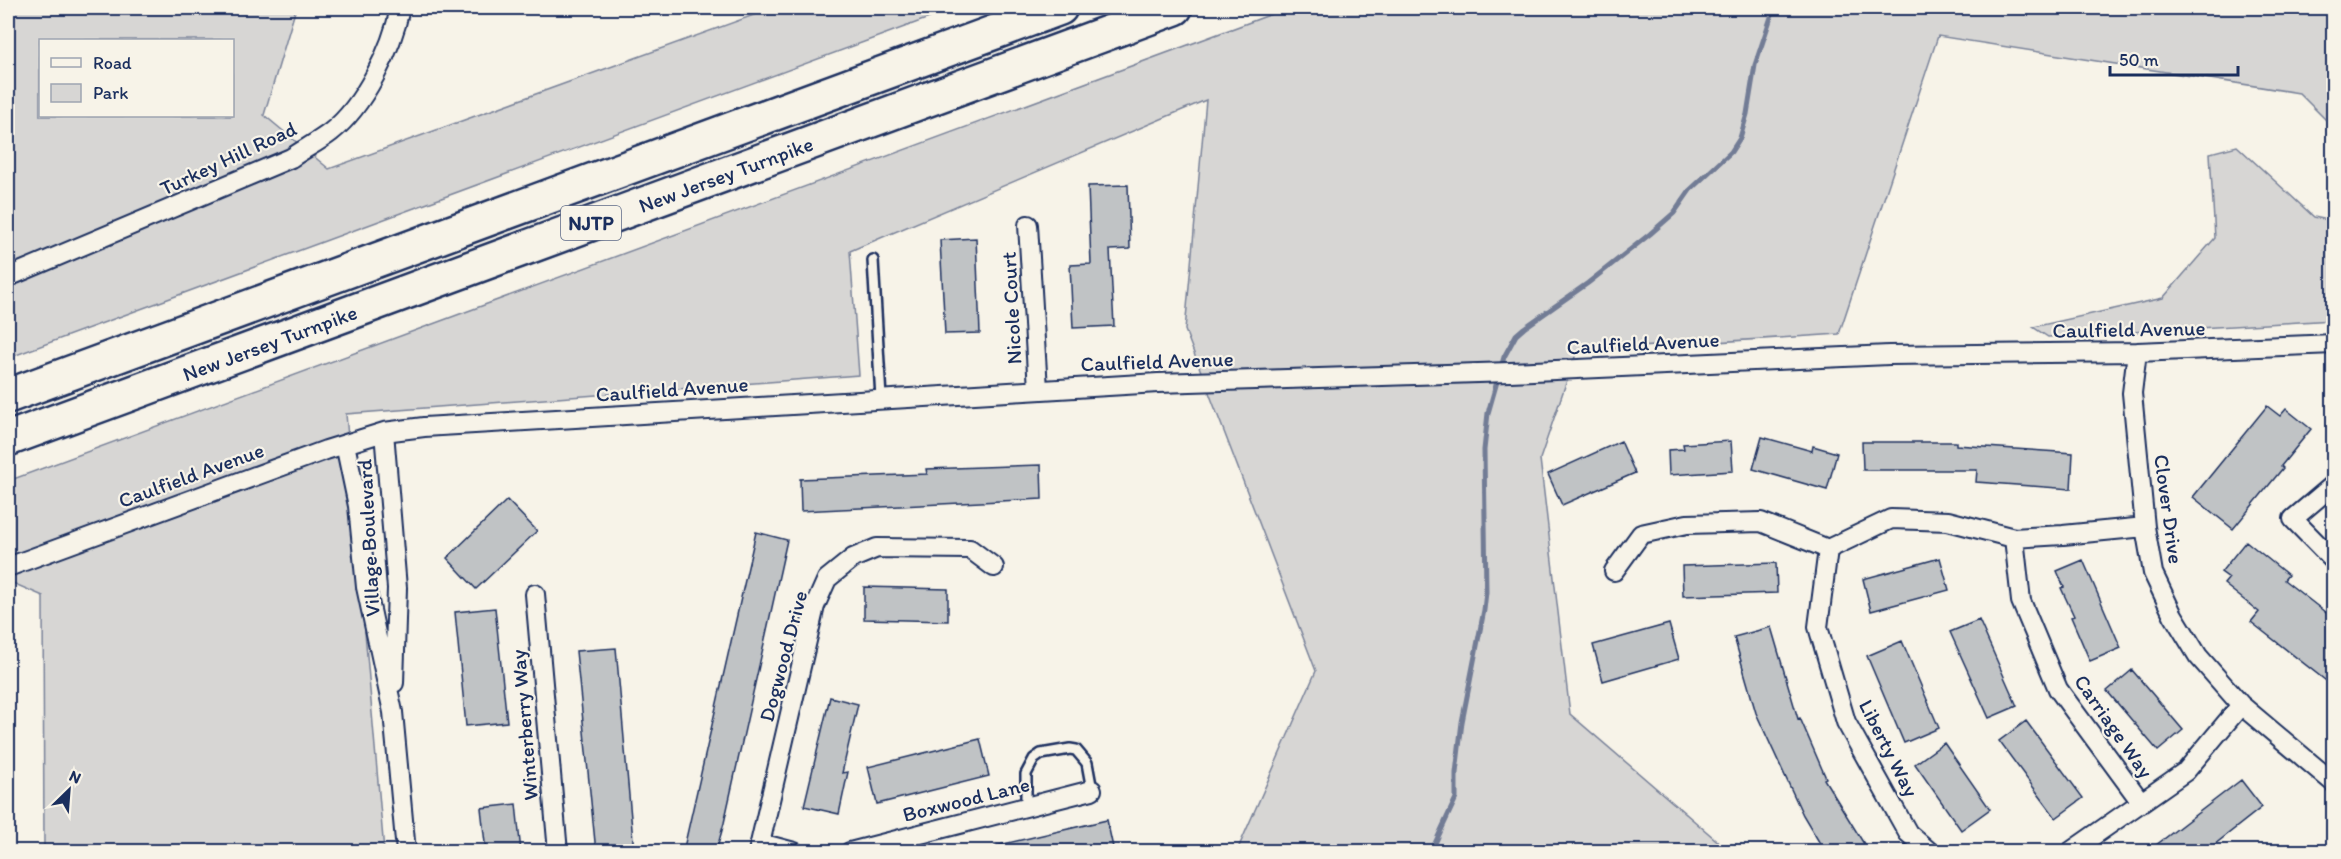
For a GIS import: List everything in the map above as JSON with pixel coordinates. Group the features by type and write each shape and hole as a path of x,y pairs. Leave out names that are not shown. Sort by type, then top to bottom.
{"highway":[{"name":"New Jersey Turnpike","path":"8,396 1060,8"},
{"name":"New Jersey Turnpike","path":"8,439 1174,8"}],"street":[{"name":"Turkey Hill Road","path":"8,277 291,158 332,132 360,104 395,32 400,8"},
{"name":"Nicole Court","path":"1028,225 1038,389"},
{"name":"Caulfield Avenue","path":"8,567 345,444 384,432 457,424 1158,383 1487,373 1889,355 2137,352 2334,344"},
{"name":"Clover Drive","path":"2137,352 2133,393 2145,527 2154,573 2173,615 2198,656 2241,705 2334,783"},
{"name":"Village Boulevard","path":"384,432 397,588 393,712"},
{"name":"Village Boulevard","path":"345,444 358,506 366,587 393,712 406,852"},
{"path":"2334,488 2332,486 2293,519 2334,561"},
{"path":"1614,572 1641,534 1686,524 1761,522 1828,549 1891,519 1948,521 2014,537 2145,527"},
{"name":"Carriage Way","path":"2014,537 2021,601 2058,689 2140,802"},
{"name":"Dogwood Drive","path":"759,847 815,606 827,579 853,558 878,548 970,549 994,567"},
{"name":"Liberty Way","path":"1828,549 1818,627 1846,722 1908,833 1930,852"},
{"name":"Winterberry Way","path":"535,594 558,852"},
{"path":"2070,852 2186,771 2241,705"},
{"name":"Boxwood Lane","path":"850,852 1092,790"},
{"path":"759,847 794,852"}],"lane":[{"path":"873,260 881,398"},
{"path":"1026,807 1026,774 1034,759 1041,754 1076,750 1087,763 1092,790"}],"green space":[{"path":"8,8 296,8 264,115 329,169 773,8 956,8 8,358"},
{"path":"1288,8 2333,8 2333,127 2299,93 1938,36 1839,334 1577,351 1540,459 1570,714 1729,851 1237,851 1316,671 1185,330 1206,100 850,251 859,375 346,414 384,851 44,851 43,596 8,581 8,481"},
{"path":"2237,146 2314,217 2333,221 2333,320 2048,337 2033,327 2163,298 2215,238 2210,153"}],"building":[{"path":"1128,185 1130,249 1110,250 1114,326 1073,328 1070,265 1091,264 1088,186"},
{"path":"976,238 980,333 945,334 940,240"},
{"path":"2267,406 2280,416 2286,409 2311,429 2281,466 2283,468 2233,529 2193,497"},
{"path":"1762,437 1812,451 1813,446 1837,453 1827,490 1753,469"},
{"path":"1621,441 1635,473 1562,505 1548,474"},
{"path":"1731,441 1733,471 1669,475 1668,450 1684,449 1683,444"},
{"path":"1862,442 1956,442 1956,445 2073,453 2071,489 1976,482 1977,470 1863,470"},
{"path":"1041,465 1042,499 801,511 800,479 927,474 926,469"},
{"path":"507,500 537,531 476,589 447,558"},
{"path":"756,532 787,540 724,823 716,852 683,852"},
{"path":"2246,541 2288,575 2284,580 2334,619 2334,687 2251,622 2259,612 2224,584 2229,578 2221,572"},
{"path":"1940,558 1949,590 1871,611 1863,579"},
{"path":"2083,560 2121,648 2090,661 2071,617 2074,616 2061,588 2064,587 2057,571"},
{"path":"1776,563 1777,593 1683,596 1682,566"},
{"path":"864,587 948,589 948,621 864,619"},
{"path":"495,608 507,722 466,726 455,612"},
{"path":"1979,620 2017,706 1989,718 1950,632"},
{"path":"1669,624 1679,659 1603,681 1593,645"},
{"path":"1771,627 1798,719 1800,718 1826,778 1824,779 1869,852 1825,852 1803,815 1756,713 1734,637"},
{"path":"1902,641 1939,728 1904,743 1867,656"},
{"path":"616,648 634,852 596,852 576,651"},
{"path":"2132,670 2183,730 2158,751 2107,691"},
{"path":"830,697 858,704 842,773 848,772 839,814 804,806"},
{"path":"2026,721 2083,798 2056,818 1999,741"},
{"path":"980,739 989,776 877,804 868,767"},
{"path":"1944,743 1990,809 1961,830 1915,764"},
{"path":"2241,780 2262,807 2205,852 2147,852"},
{"path":"516,804 521,852 486,852 481,808"},
{"path":"1107,820 1114,852 995,852 995,846"}],"waterway":[{"path":"1431,852 1456,798 1456,773 1462,722 1484,610 1486,592 1484,450 1488,413 1504,357 1516,335 1588,283 1650,234 1674,213 1690,190 1731,152 1740,138 1747,114 1755,65 1774,8"}]}
